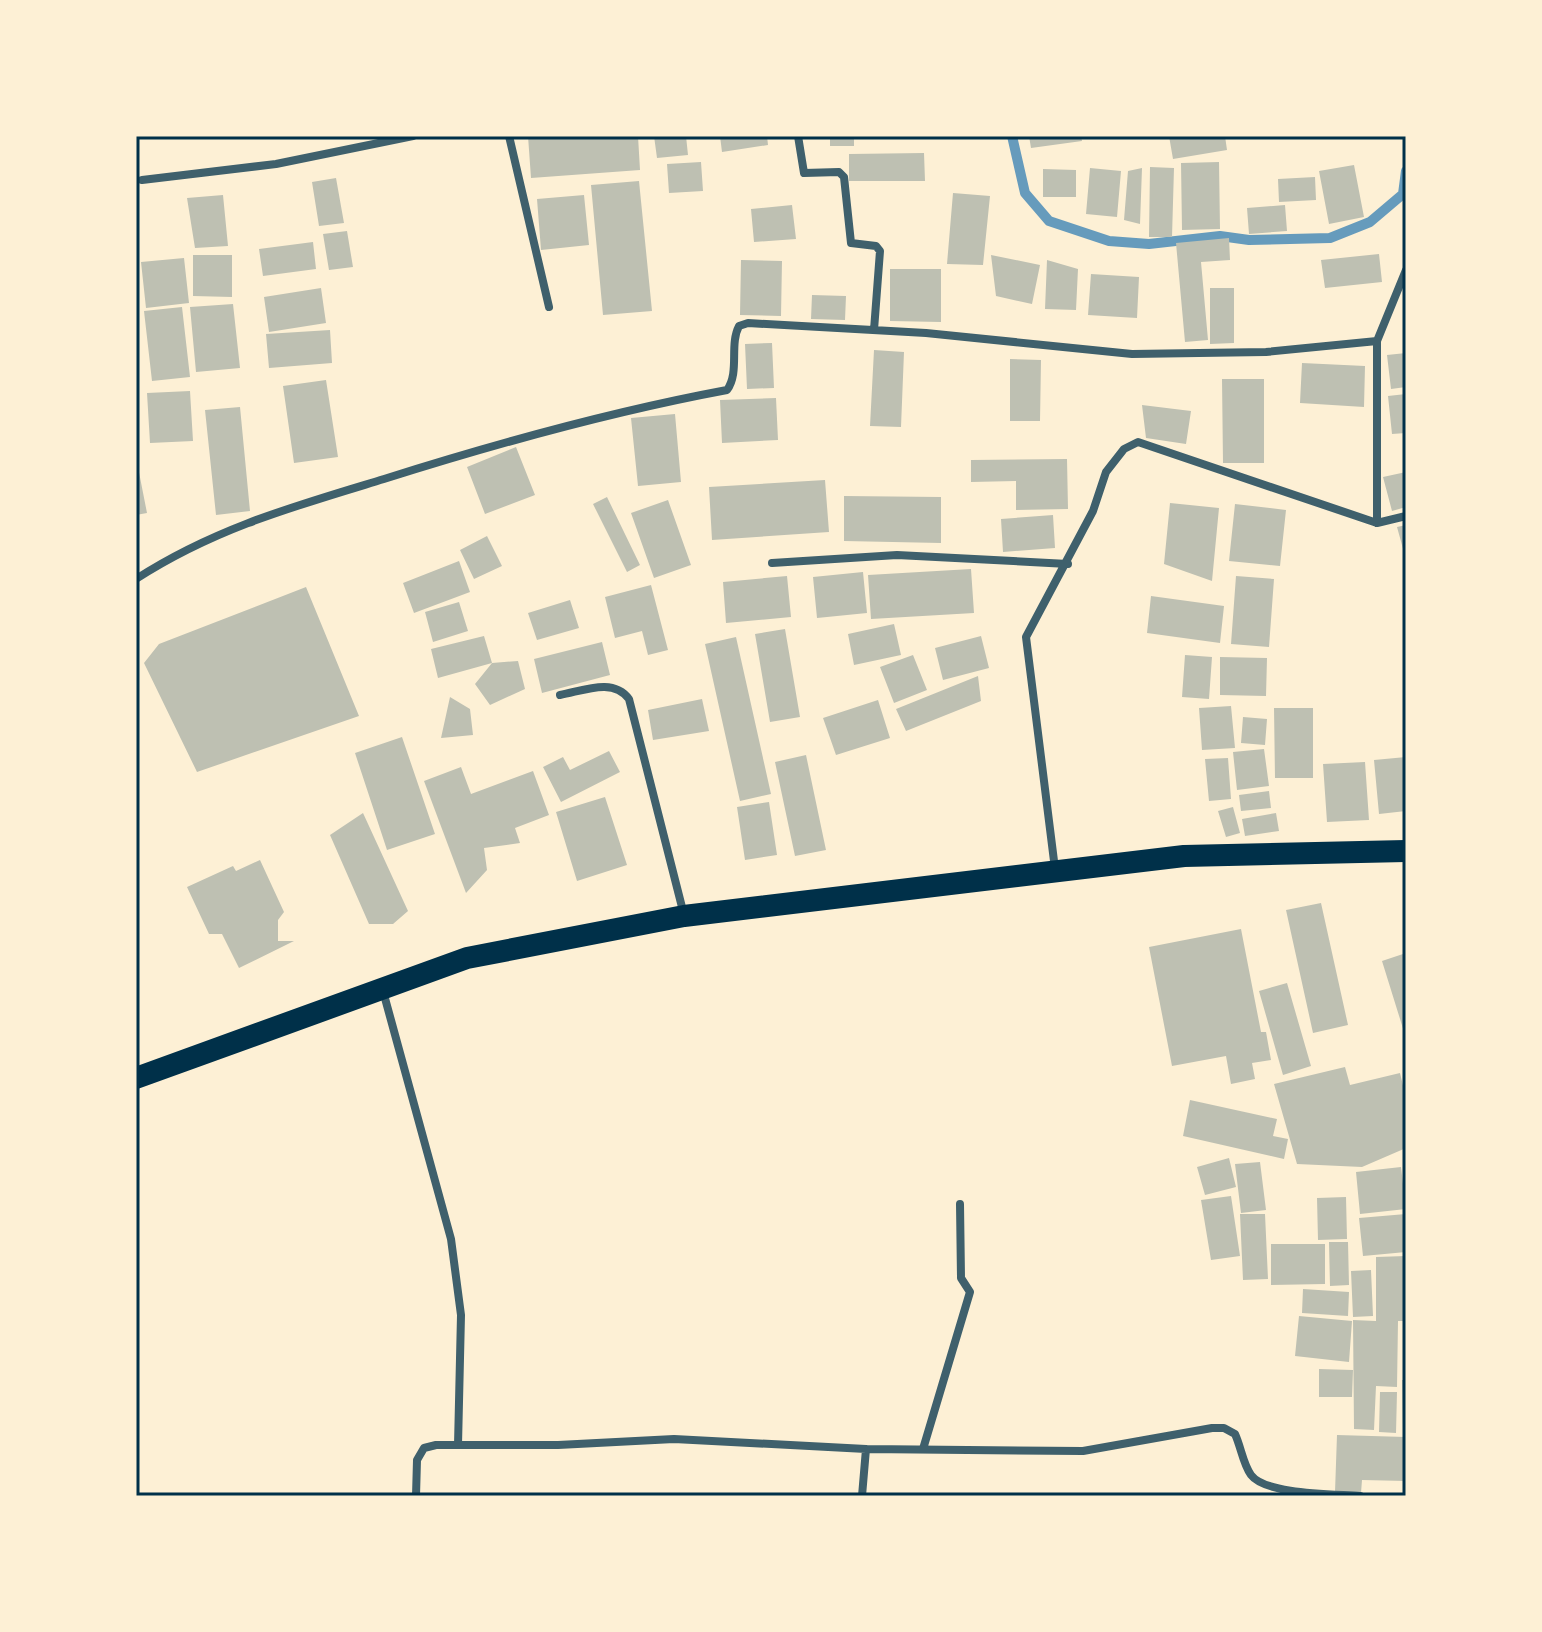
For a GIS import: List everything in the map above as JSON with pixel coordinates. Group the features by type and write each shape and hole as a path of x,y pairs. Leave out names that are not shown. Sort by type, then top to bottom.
{"highway":[{"path":"136,1078 467,958 684,916 1184,856 1406,851"}],"street":[{"path":"142,180 276,164 412,136"},
{"path":"509,136 549,307"},
{"path":"798,136 804,173 839,172 844,177 851,243 876,246 880,251 874,330"},
{"path":"1377,523 1377,341 1406,270"},
{"path":"136,579 224,530 350,489 597,415 727,390 732,383 735,334 739,326 874,330 1132,354 1266,352 1377,341"},
{"path":"1055,870 1026,637 1068,564 1093,511 1106,472 1124,449 1138,442 1377,523 1406,516"},
{"path":"772,563 897,555 1068,564"},
{"path":"560,695 607,686 623,690 629,699 684,916"},
{"path":"381,987 451,1239 461,1315 458,1445"},
{"path":"923,1449 970,1292 961,1278 960,1204"},
{"path":"416,1496 420,1452 429,1446 558,1445 674,1439 866,1449 1083,1451 1224,1428 1235,1434 1250,1474 1259,1483 1301,1492 1360,1496"},
{"path":"862,1496 866,1449"}],"building":[{"path":"528,136 638,136 640,170 531,178"},
{"path":"654,136 686,136 688,155 657,158"},
{"path":"720,136 767,136 768,145 722,152"},
{"path":"830,136 854,136 854,146 830,146"},
{"path":"1029,136 1081,136 1082,141 1031,148"},
{"path":"1169,136 1225,136 1227,150 1173,159"},
{"path":"924,153 925,181 849,181 849,154"},
{"path":"701,162 703,191 669,193 667,164"},
{"path":"1219,162 1220,229 1182,230 1181,163"},
{"path":"1354,165 1364,217 1329,224 1319,171"},
{"path":"1150,167 1174,168 1172,237 1149,237"},
{"path":"1090,168 1121,171 1117,217 1086,214"},
{"path":"1142,168 1140,224 1124,220 1128,171"},
{"path":"1043,169 1076,170 1076,197 1043,197"},
{"path":"1315,177 1316,200 1279,202 1278,179"},
{"path":"336,178 344,223 319,226 312,182"},
{"path":"639,181 652,311 603,315 591,185"},
{"path":"953,193 990,196 983,265 947,264"},
{"path":"223,195 228,246 195,248 187,198"},
{"path":"584,195 589,245 541,250 537,199"},
{"path":"792,205 796,239 754,242 751,209"},
{"path":"1285,205 1287,231 1249,234 1247,208"},
{"path":"347,231 353,267 329,270 323,234"},
{"path":"1229,238 1230,260 1201,262 1208,340 1185,342 1176,243"},
{"path":"313,242 316,269 263,276 259,249"},
{"path":"1379,254 1382,282 1325,288 1321,260"},
{"path":"193,255 232,255 232,297 193,296"},
{"path":"991,255 1040,265 1032,304 996,296"},
{"path":"184,258 189,303 146,308 141,262"},
{"path":"741,260 782,261 781,316 740,315"},
{"path":"1047,260 1078,269 1076,310 1045,309"},
{"path":"890,269 941,269 941,322 890,321"},
{"path":"1091,274 1139,277 1137,318 1088,315"},
{"path":"321,288 326,323 269,332 264,297"},
{"path":"1210,288 1234,288 1234,343 1210,344"},
{"path":"812,295 846,296 845,320 811,319"},
{"path":"233,304 240,368 196,372 190,307"},
{"path":"182,307 190,377 152,381 144,311"},
{"path":"330,330 332,363 269,368 266,334"},
{"path":"772,343 774,388 747,389 745,344"},
{"path":"874,350 904,352 901,427 870,426"},
{"path":"1406,353 1406,387 1391,389 1387,355"},
{"path":"1010,359 1041,360 1040,421 1010,421"},
{"path":"1302,363 1365,366 1364,407 1300,403"},
{"path":"1222,379 1264,379 1264,463 1223,463"},
{"path":"326,380 338,457 294,463 283,386"},
{"path":"190,391 193,441 150,443 147,393"},
{"path":"1406,394 1406,433 1392,434 1388,396"},
{"path":"776,398 778,440 722,443 720,400"},
{"path":"1142,405 1191,411 1186,444 1146,438"},
{"path":"240,407 250,511 216,515 205,410"},
{"path":"675,414 681,482 638,486 631,418"},
{"path":"516,447 535,495 485,514 467,467"},
{"path":"136,457 147,513 136,515"},
{"path":"1067,459 1068,509 1016,510 1016,481 971,482 971,460"},
{"path":"1406,472 1406,507 1392,511 1383,477"},
{"path":"825,480 829,532 712,540 709,487"},
{"path":"844,496 941,497 941,543 844,541"},
{"path":"607,497 640,565 627,572 593,504"},
{"path":"668,500 691,565 654,578 631,513"},
{"path":"1170,503 1219,508 1212,581 1164,564"},
{"path":"1235,504 1286,510 1280,566 1229,561"},
{"path":"1053,515 1055,548 1003,552 1001,519"},
{"path":"1406,525 1406,556 1405,556 1397,527"},
{"path":"487,536 502,566 474,579 460,550"},
{"path":"459,561 470,592 414,613 403,583"},
{"path":"971,569 974,613 871,619 868,575"},
{"path":"863,572 867,613 817,618 813,577"},
{"path":"787,576 791,617 726,623 723,582"},
{"path":"1236,576 1274,579 1269,647 1231,644"},
{"path":"651,585 668,650 648,655 642,631 615,638 605,597"},
{"path":"306,587 359,716 197,772 144,663 159,644"},
{"path":"1151,596 1224,606 1220,643 1147,633"},
{"path":"570,600 579,628 537,640 528,613"},
{"path":"459,602 468,631 433,642 425,612"},
{"path":"894,624 901,655 854,665 848,634"},
{"path":"785,629 800,717 770,722 755,634"},
{"path":"484,636 492,663 438,678 431,649"},
{"path":"981,636 989,668 943,680 935,648"},
{"path":"736,637 771,794 740,801 705,644"},
{"path":"602,642 610,675 542,693 534,659"},
{"path":"913,655 927,690 894,703 880,667"},
{"path":"1185,655 1212,657 1209,699 1182,697"},
{"path":"1220,657 1267,658 1266,696 1220,695"},
{"path":"518,661 525,689 490,705 475,684 492,663"},
{"path":"978,676 981,701 906,731 896,709"},
{"path":"450,697 470,709 473,735 441,738"},
{"path":"702,699 709,731 653,740 648,710"},
{"path":"878,700 890,738 836,755 823,718"},
{"path":"1231,706 1235,748 1202,750 1199,708"},
{"path":"1274,708 1313,708 1313,778 1275,778"},
{"path":"1243,717 1267,719 1265,745 1241,743"},
{"path":"402,737 435,834 387,850 355,753"},
{"path":"1264,749 1269,786 1237,790 1233,752"},
{"path":"609,751 620,772 561,802 543,767 563,757 570,770"},
{"path":"806,755 826,850 795,856 775,762"},
{"path":"1406,757 1406,811 1379,814 1374,760"},
{"path":"1228,758 1231,799 1209,801 1205,759"},
{"path":"1365,762 1369,820 1327,822 1323,764"},
{"path":"461,767 471,794 533,771 549,815 515,828 520,843 484,848 487,870 466,893 424,781"},
{"path":"1269,791 1271,808 1241,811 1239,795"},
{"path":"605,797 627,865 577,881 556,812"},
{"path":"769,802 777,855 745,860 737,807"},
{"path":"1233,807 1240,833 1226,837 1218,811"},
{"path":"363,813 408,911 393,924 369,924 330,835"},
{"path":"1276,813 1279,831 1245,836 1242,819"},
{"path":"260,860 284,912 278,920 278,941 294,941 239,968 222,934 209,934 187,887 233,866 236,871"},
{"path":"1321,903 1348,1025 1313,1033 1286,910"},
{"path":"1241,929 1261,1032 1266,1032 1271,1060 1252,1063 1255,1079 1231,1084 1226,1056 1172,1066 1149,947"},
{"path":"1406,953 1406,1035 1405,1035 1382,961"},
{"path":"1287,983 1311,1066 1283,1075 1259,991"},
{"path":"1345,1067 1350,1085 1400,1073 1406,1098 1406,1148 1362,1167 1297,1164 1274,1084"},
{"path":"1190,1100 1277,1119 1273,1136 1288,1139 1284,1159 1183,1136"},
{"path":"1229,1158 1236,1187 1205,1195 1197,1167"},
{"path":"1260,1162 1266,1210 1241,1213 1235,1164"},
{"path":"1401,1167 1406,1209 1360,1214 1356,1172"},
{"path":"1231,1196 1240,1256 1211,1260 1201,1200"},
{"path":"1346,1197 1347,1239 1318,1240 1317,1198"},
{"path":"1240,1214 1265,1214 1268,1279 1243,1280"},
{"path":"1406,1214 1406,1252 1363,1256 1359,1218"},
{"path":"1329,1242 1348,1242 1349,1285 1330,1286"},
{"path":"1271,1244 1325,1244 1325,1284 1271,1285"},
{"path":"1406,1256 1406,1321 1398,1321 1397,1387 1376,1386 1374,1430 1354,1429 1353,1320 1376,1321 1376,1257"},
{"path":"1371,1270 1373,1316 1353,1317 1351,1271"},
{"path":"1303,1289 1349,1292 1348,1316 1302,1313"},
{"path":"1299,1316 1352,1321 1349,1362 1295,1356"},
{"path":"1319,1369 1353,1370 1352,1397 1319,1397"},
{"path":"1402,1380 1406,1380 1406,1428 1403,1428"},
{"path":"1380,1392 1397,1392 1396,1433 1379,1432"},
{"path":"1337,1435 1406,1437 1406,1481 1362,1480 1361,1493 1335,1492"}],"waterway":[{"path":"1012,136 1025,193 1049,221 1109,241 1149,244 1220,236 1249,240 1330,238 1370,222 1403,194 1406,171"}]}
